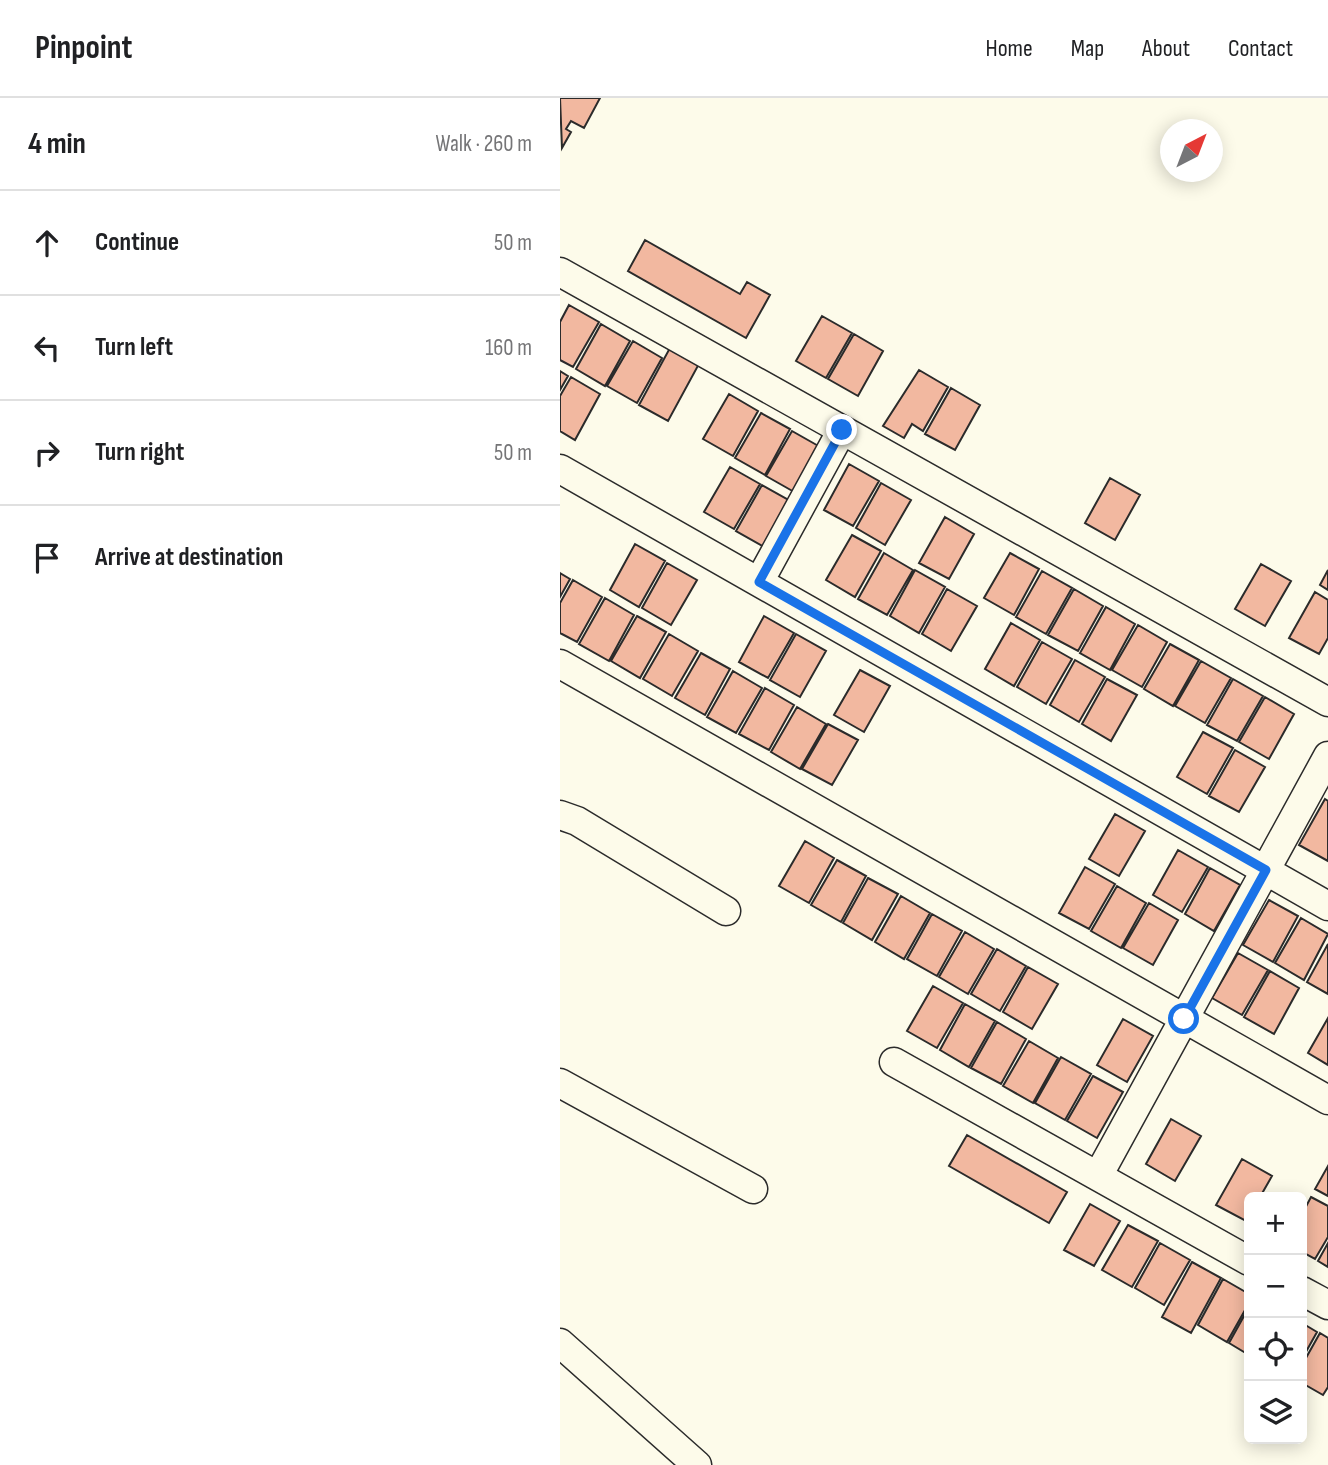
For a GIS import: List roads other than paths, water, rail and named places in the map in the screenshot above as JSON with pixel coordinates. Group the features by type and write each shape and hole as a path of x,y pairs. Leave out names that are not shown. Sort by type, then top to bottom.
{"street":[{"path":"560,272 1328,702"},
{"path":"759,582 842,430"},
{"path":"560,469 1328,906"},
{"path":"560,664 1328,1100"},
{"path":"1098,1176 1328,756"},
{"path":"560,815 577,821 726,911"},
{"path":"894,1062 1244,1258"},
{"path":"560,1083 753,1189"},
{"path":"1307,1294 1328,1305"},
{"path":"560,1343 697,1465"}]}
